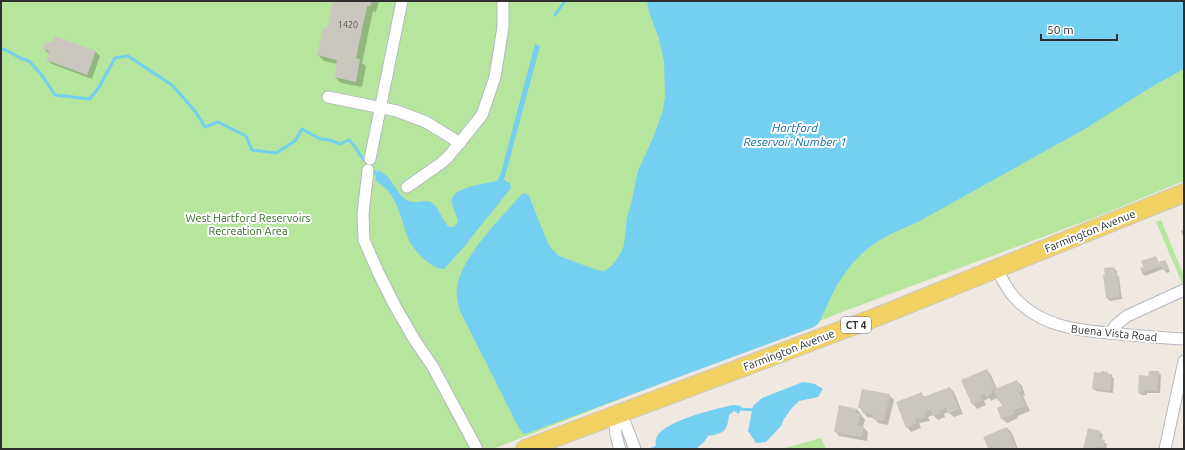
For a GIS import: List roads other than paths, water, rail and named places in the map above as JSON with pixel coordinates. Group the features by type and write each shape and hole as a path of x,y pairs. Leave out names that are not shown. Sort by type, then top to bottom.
{"main road":[{"name":"Farmington Avenue","path":"525,449 874,318 1184,194"}],"street":[{"path":"370,159 402,1"},
{"path":"407,187 440,164 460,143 482,115 495,77 502,27 503,1"},
{"path":"328,97 397,111 426,122 460,143"},
{"path":"368,170 363,214 364,240 378,272 396,306 414,339 433,367 477,449"},
{"name":"Buena Vista Road","path":"997,269 1014,298 1025,307 1058,326 1110,333 1184,339"},
{"path":"1110,333 1127,316 1184,290"},
{"path":"1165,449 1184,361"},
{"path":"620,449 614,424 616,415 626,423 635,449"}],"water":[{"name":"Hartford Reservoir Number 1","path":"647,1 1184,1 1184,69 1153,86 1083,130 916,223 883,238 874,244 857,259 841,279 819,323 814,327 525,434 518,426 461,313 457,295 460,276 473,251 521,195 525,193 529,196 550,247 559,256 597,270 604,271 614,263 624,245 627,217 638,171 655,133 663,110 665,97 664,61"},
{"path":"535,44 540,46 504,180 510,183 511,188 463,248 444,269 436,267 425,260 412,245 391,195 375,180 378,170 388,177 405,199 413,202 427,201 432,203 449,227 454,227 458,222 452,203 456,193 469,187 497,181 501,173"},
{"path":"803,382 815,384 823,389 818,397 799,401 791,409 781,426 766,442 756,443 748,431 753,406 762,398"},
{"path":"733,405 741,406 739,414 734,411 729,415 724,431 708,436 696,449 656,449 656,440 660,433 667,427 702,413"}],"waterway":[{"path":"555,15 565,1"},
{"path":"1,49 29,61 41,74 55,95 90,99 99,87 115,58 128,56 172,85 195,111 205,127 218,122 246,136 252,150 276,153 295,141 302,129 320,139 330,140 340,144 349,140 378,176"},
{"path":"738,409 757,410"},
{"path":"652,449 660,446"}],"park label":[{"name":"West Hartford Reservoirs Recreation Area","path":"248,224"}]}
